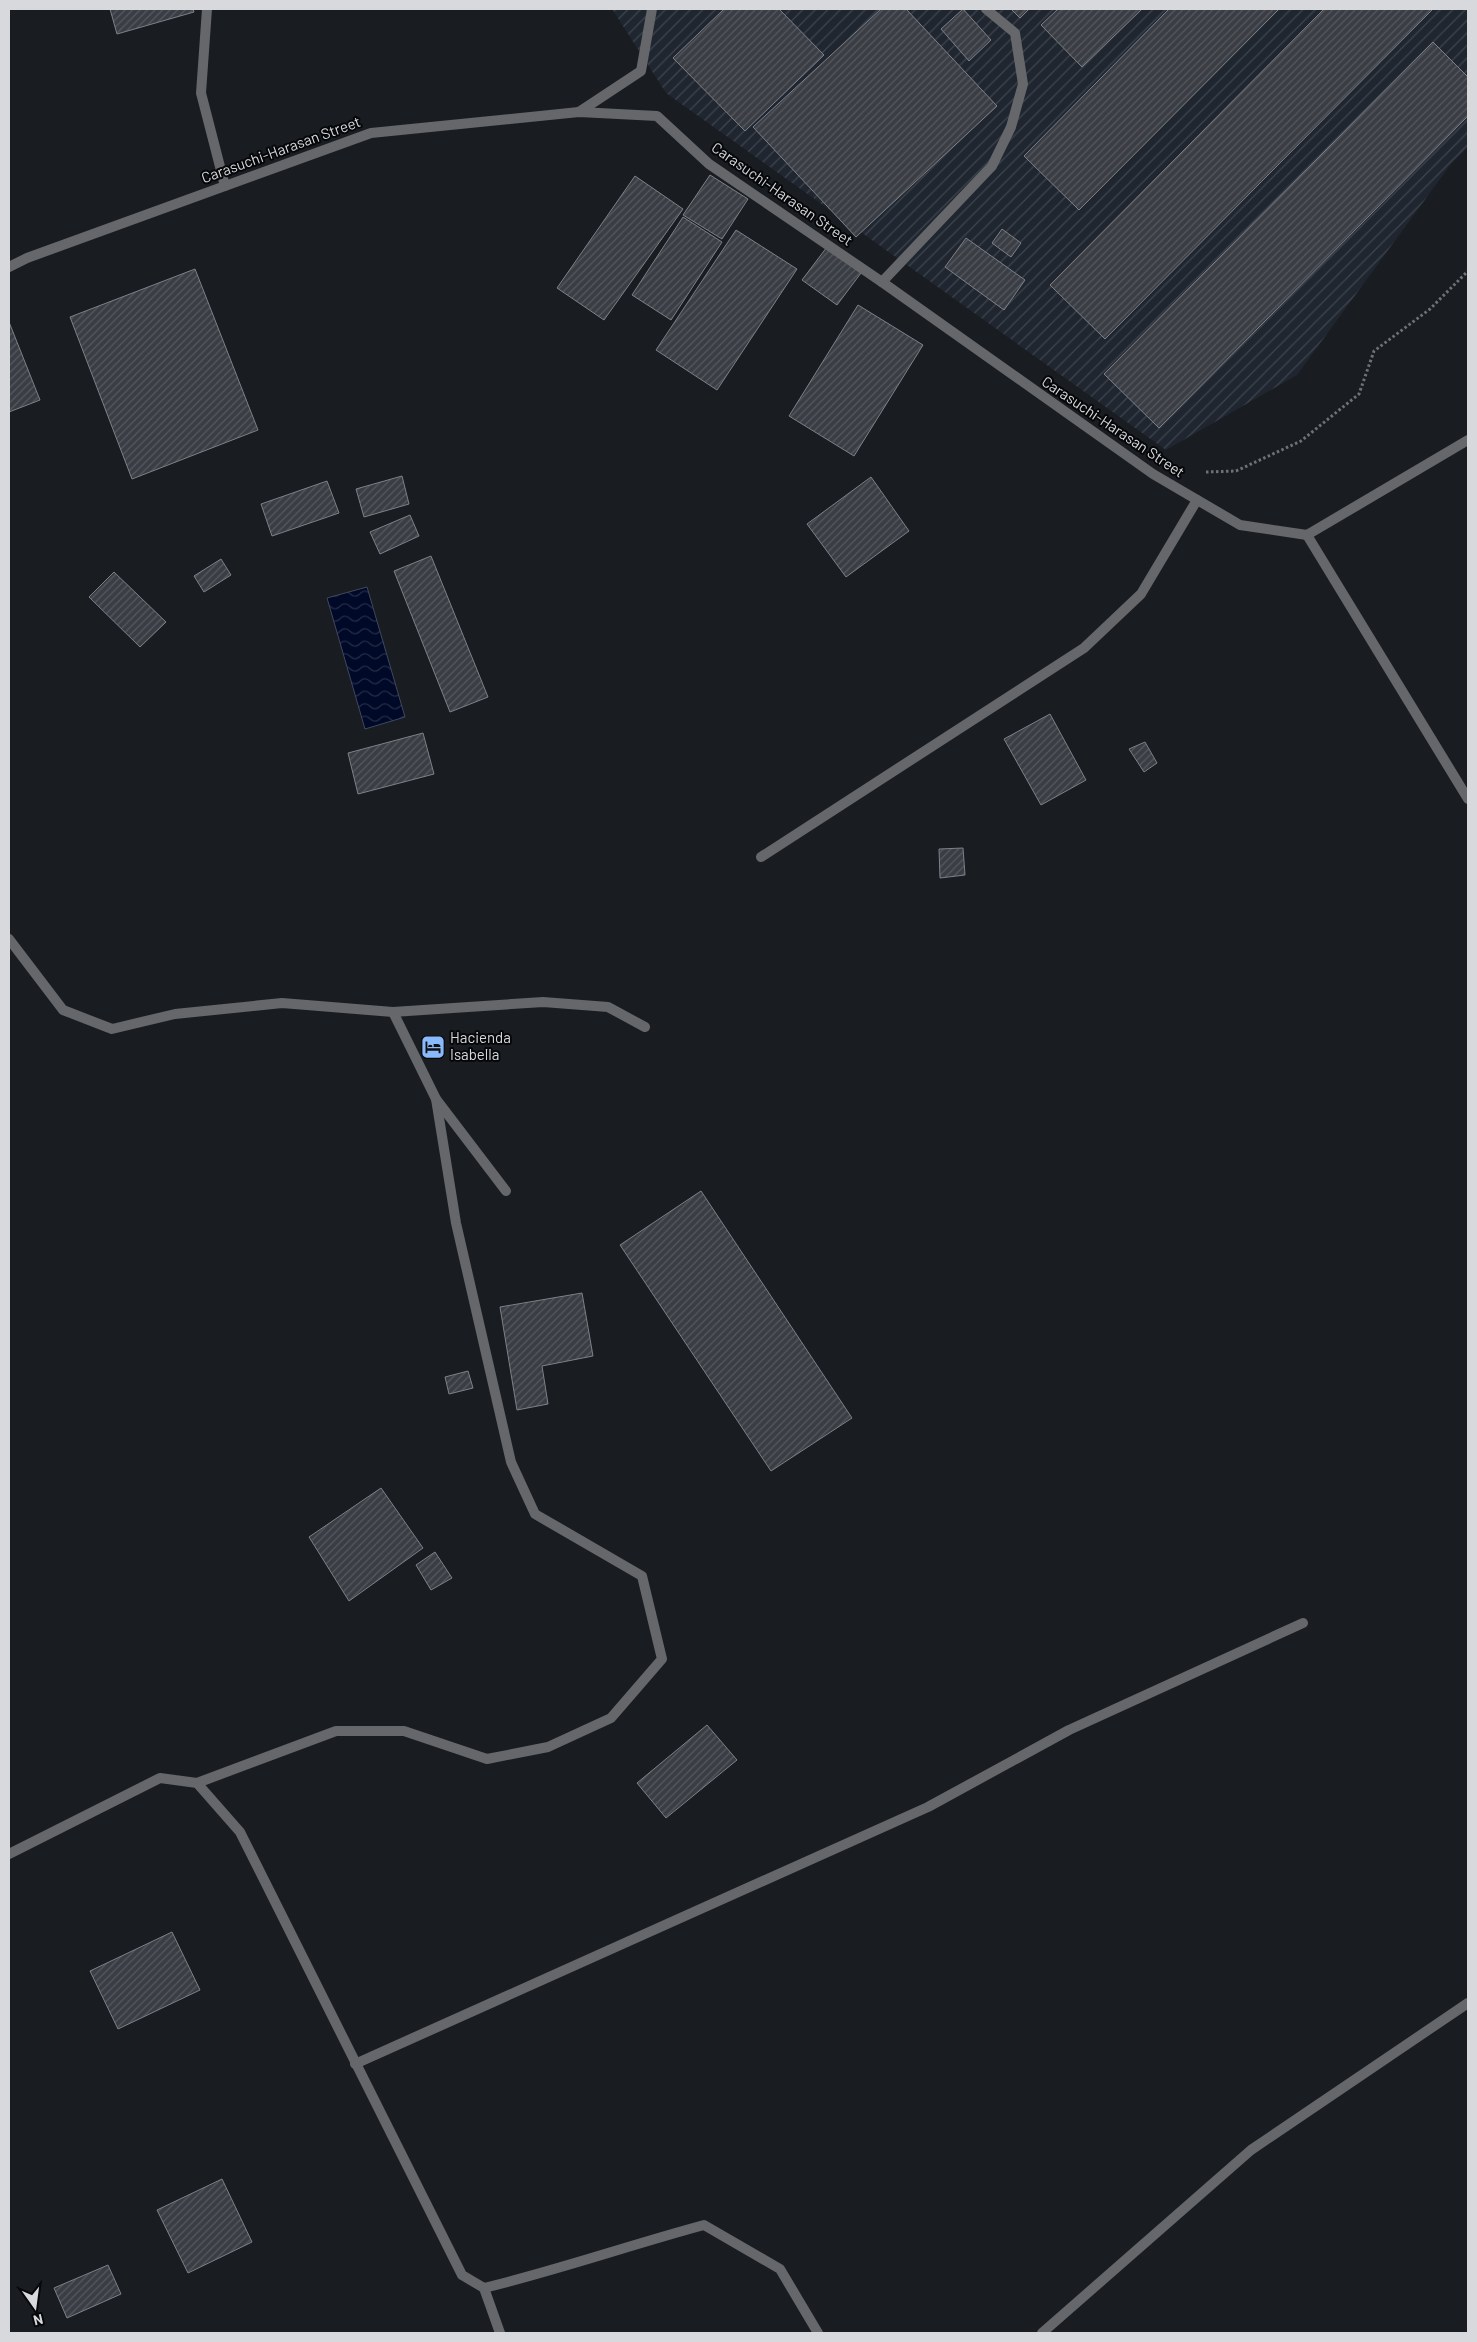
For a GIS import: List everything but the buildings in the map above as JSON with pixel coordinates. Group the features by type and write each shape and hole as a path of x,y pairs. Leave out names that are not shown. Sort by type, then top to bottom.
{"street":[{"path":"206,9 201,94 224,186"},
{"path":"579,112 641,71 652,9"},
{"path":"882,282 992,166 1012,126 1023,84 1015,33 986,9"},
{"name":"Carasuchi-Harasan Street","path":"9,267 27,258 371,133 579,112 657,116 709,164 882,282 1153,474 1240,526 1306,535"},
{"path":"1468,440 1306,535 1468,799"},
{"path":"761,857 1084,648 1140,594 1197,500"},
{"path":"9,939 63,1010 112,1029 175,1014 282,1003 393,1012 543,1002 608,1007 645,1027"},
{"path":"393,1012 436,1099 506,1191"},
{"path":"9,1854 160,1778 197,1783 336,1731 404,1731 487,1759 548,1747 611,1718 662,1658 642,1576 535,1514 510,1462 456,1223 436,1099"},
{"path":"355,2064 928,1807 1069,1730 1303,1623"},
{"path":"197,1783 240,1832 462,2275 484,2288 500,2333"},
{"path":"1042,2333 1251,2150 1468,2003"},
{"path":"484,2288 545,2273 655,2238 704,2225 780,2270 818,2333"}],"path":[{"path":"1199,473 1236,471 1301,441 1359,394 1374,350 1430,309 1468,271"}],"shaded area":[{"path":"612,9 1468,9 1468,147 1451,164 1297,375 1166,450 666,93"}],"water":[{"path":"367,587 405,717 365,729 327,598"}],"place":[{"name":"Hacienda Isabella","path":"433,1047"}]}
